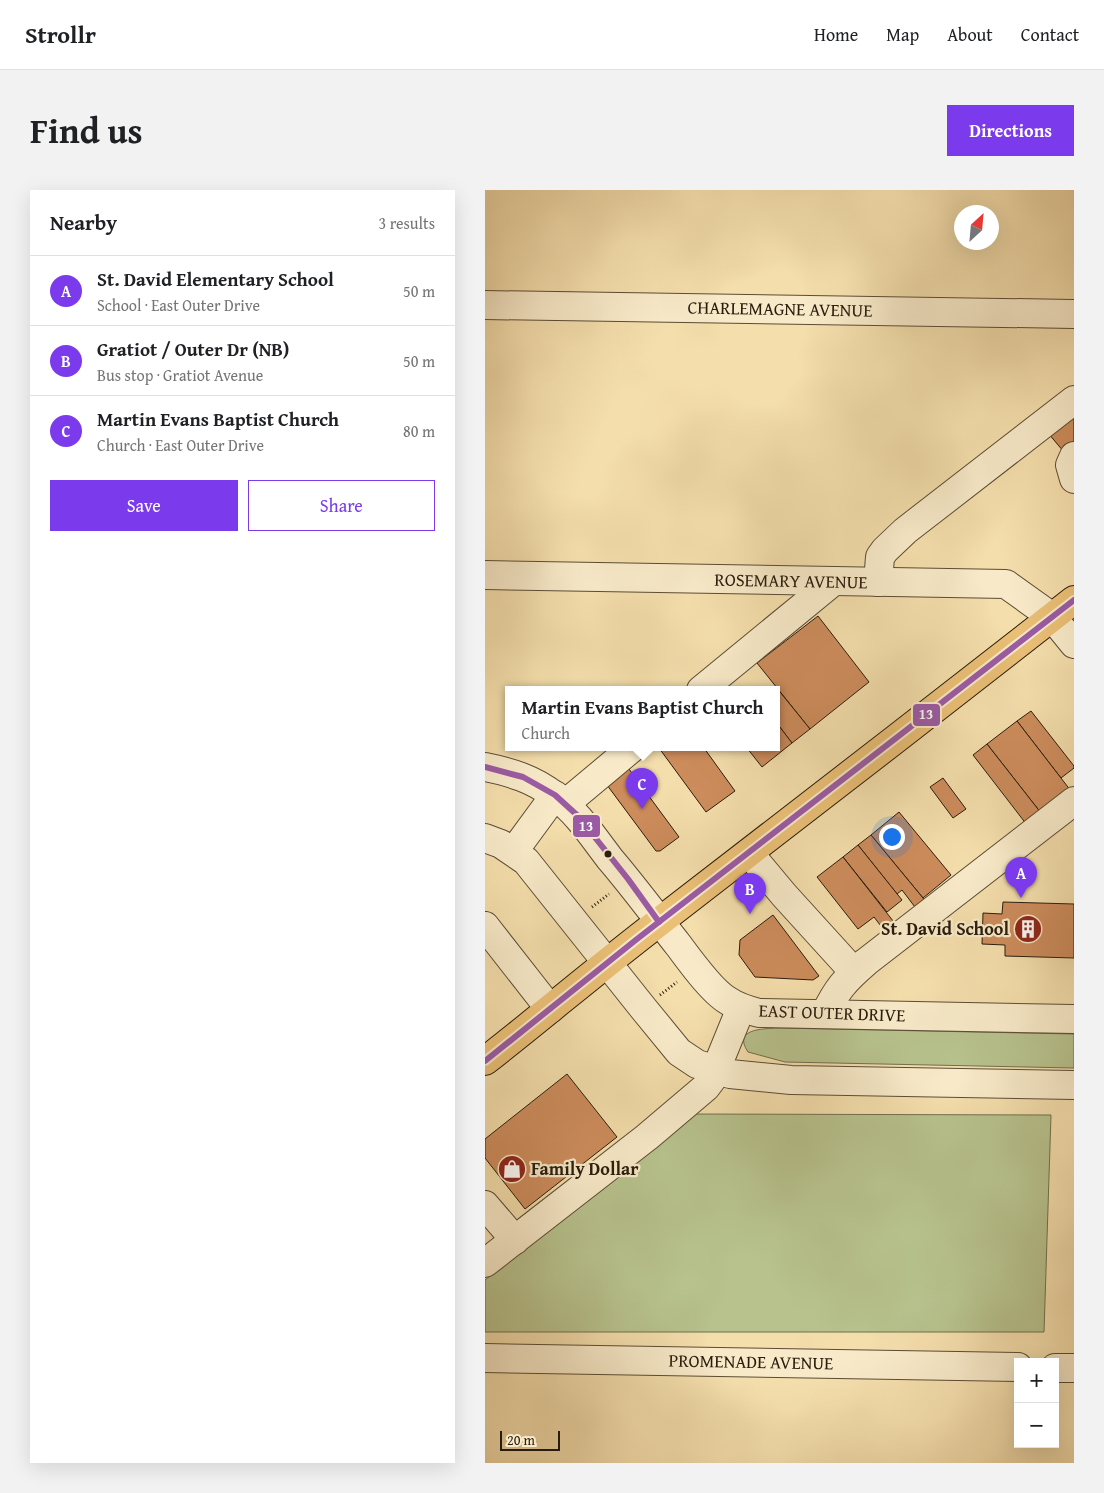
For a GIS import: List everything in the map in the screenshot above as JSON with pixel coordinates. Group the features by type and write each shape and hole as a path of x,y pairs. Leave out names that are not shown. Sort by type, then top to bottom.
{"main road":[{"path":"485,1061 659,922 1074,600"}],"street":[{"name":"CHARLEMAGNE AVENUE","path":"485,305 1074,314"},
{"path":"878,582 880,557 905,531 1074,400"},
{"path":"1074,456 1070,465 1074,479"},
{"name":"ROSEMARY AVENUE","path":"485,575 1006,584 1053,617 1074,644"},
{"path":"706,686 834,581"},
{"path":"628,751 496,847 526,861 679,1052 697,1064 716,1071 791,1080 1074,1085"},
{"name":"EAST OUTER DRIVE","path":"485,767 523,777 560,800 578,816 697,970 725,999 741,1008 759,1013 1074,1019"},
{"path":"825,1014 836,992 854,972 1074,801"},
{"path":"749,853 784,895 854,972"},
{"path":"485,926 550,1009"},
{"path":"485,1263 647,1137 706,1087 716,1071 741,1008"},
{"path":"485,1204 515,1240"},
{"name":"PROMENADE AVENUE","path":"485,1358 1014,1367"},
{"path":"1059,1368 1074,1368"}],"path":[{"path":"589,910 615,889"},
{"path":"658,997 684,976"}],"green space":[{"path":"778,1028 1074,1034 1074,1068 785,1062 748,1052 744,1044 744,1038 747,1034 752,1031"},
{"path":"692,1114 1051,1115 1044,1332 485,1332 485,1280"}],"building":[{"path":"1074,411 1074,444 1064,452 1048,433"},
{"path":"818,616 869,682 810,729 780,692 780,686 775,686 757,663"},
{"path":"780,692 810,729 792,743 780,727"},
{"path":"1031,711 1074,766 1061,778 1017,721"},
{"path":"1017,721 1071,791 1041,813 987,744"},
{"path":"780,727 792,743 762,767 749,751 780,751"},
{"path":"987,744 1041,813 1027,825 973,755"},
{"path":"661,751 706,751 735,791 706,812"},
{"path":"626,765 679,837 660,851 656,851 604,781"},
{"path":"943,778 966,809 953,818 930,787"},
{"path":"899,812 951,875 923,898 871,835"},
{"path":"871,835 923,898 926,904 918,911 902,890 897,894 858,845"},
{"path":"858,845 902,900 887,912 843,857"},
{"path":"843,857 897,926 887,934 874,917 858,929 817,877"},
{"name":"St. David School","path":"1003,902 1074,904 1074,958 1005,956 1005,945 982,944 983,913 1002,914"},
{"path":"773,915 819,976 813,980 755,977 739,955 740,940"},
{"path":"567,1074 617,1137 525,1209 485,1158 485,1139"}],"transit line":[{"name":"13","path":"485,1061 637,939 1074,600"},
{"name":"13","path":"485,767 523,777 555,795 578,816 659,922"}],"place":[{"name":"Martin Evans Baptist Church","path":"642,809"},
{"name":"St. David Elementary School","path":"1021,898"},
{"name":"Gratiot / Outer Dr (NB)","path":"750,914"},
{"name":"St. David School","path":"1028,929"},
{"name":"Family Dollar","path":"512,1169"}]}
